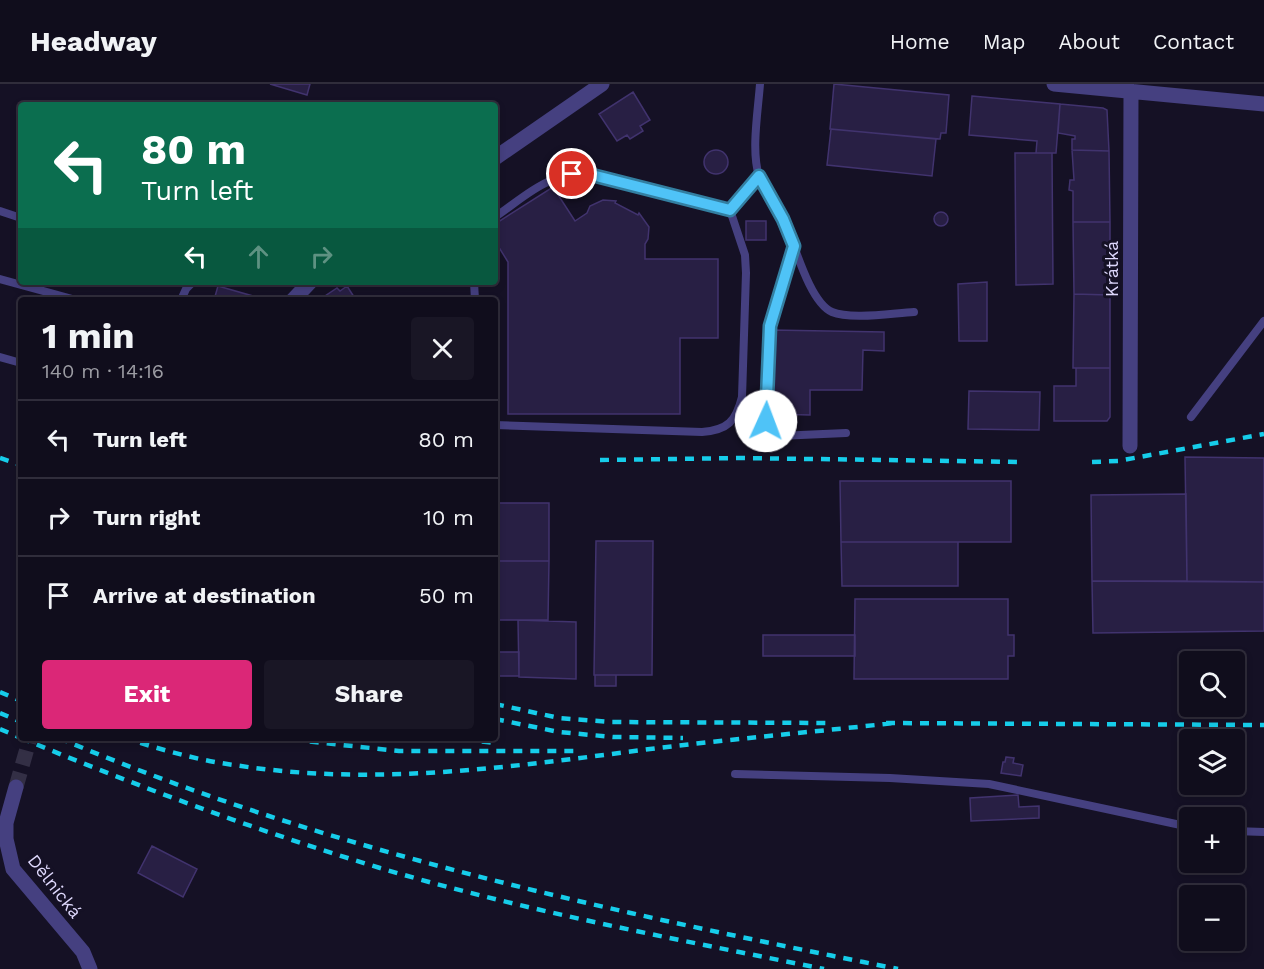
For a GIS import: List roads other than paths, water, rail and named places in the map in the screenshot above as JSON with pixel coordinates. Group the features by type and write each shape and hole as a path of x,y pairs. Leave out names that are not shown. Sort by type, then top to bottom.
{"street":[{"path":"498,156 602,84"},
{"path":"1054,84 1131,92 1202,91 1264,104"},
{"name":"Krátká","path":"1130,446 1131,92"},
{"name":"Dělnická","path":"16,787 6,823 8,853 13,869 83,952 90,969"}],"lane":[{"path":"760,84 756,142 759,176 783,219 804,273 819,301 829,311 843,316 914,312"},
{"path":"498,215 550,179 572,174 592,175 730,210"},
{"path":"730,210 759,176"},
{"path":"498,425 702,432 716,431 738,415 742,397 746,273 745,255 730,210"},
{"path":"0,211 18,217"},
{"path":"794,246 770,326 766,421 771,432 778,435 846,433"},
{"path":"0,279 18,284"},
{"path":"22,285 65,297"},
{"path":"1191,417 1264,321"},
{"path":"0,357 18,362"},
{"path":"735,774 890,778 989,784 1179,825"},
{"path":"1245,831 1264,832"}],"tunnel":[{"path":"16,787 29,741"}],"railway":[{"path":"1092,462 1118,461 1264,434"},
{"path":"0,458 18,464"},
{"path":"600,460 744,458 1018,462"},
{"path":"0,692 18,700"},
{"path":"498,705 559,718 610,722 832,723"},
{"path":"0,713 18,721"},
{"path":"498,720 559,732 613,737 683,738"},
{"path":"886,723 1264,725"},
{"path":"134,741 192,757 234,765 339,774 391,774 494,768 680,745 894,723"},
{"path":"0,729 18,737"},
{"path":"28,741 199,808 380,868 545,911 824,969"},
{"path":"67,741 161,778 264,814 472,875 684,925 898,969"},
{"path":"304,741 399,751 581,751"},
{"path":"477,741 496,743"}]}
